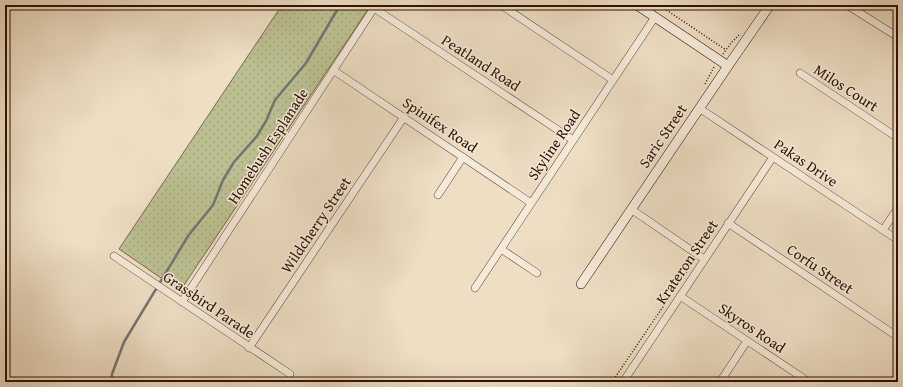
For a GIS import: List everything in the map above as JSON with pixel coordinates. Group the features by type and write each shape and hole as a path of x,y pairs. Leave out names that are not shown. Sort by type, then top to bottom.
{"street":[{"path":"501,5 613,80"},
{"path":"637,5 728,66"},
{"name":"Saric Street","path":"581,284 770,5"},
{"path":"847,5 898,37"},
{"name":"Homebush Esplanade","path":"182,302 375,7"},
{"name":"Peatland Road","path":"375,7 573,140"},
{"name":"Skyline Road","path":"475,288 655,17"},
{"name":"Spinifex Road","path":"334,70 531,203"},
{"name":"Milos Court","path":"800,73 898,138"},
{"name":"Pakas Drive","path":"699,108 898,240"},
{"name":"Wildcherry Street","path":"249,348 404,117"},
{"path":"438,195 463,157"},
{"name":"Krateron Street","path":"622,382 773,157"},
{"path":"883,230 898,208"},
{"path":"631,209 704,259"},
{"name":"Corfu Street","path":"728,223 898,337"},
{"path":"501,249 537,273"},
{"name":"Grassbird Parade","path":"114,256 249,348 290,374"},
{"name":"Skyros Road","path":"680,296 809,382"},
{"path":"720,382 747,341"},
{"path":"894,382 898,376"}],"path":[{"path":"659,5 726,50"},
{"path":"612,382 694,260"}],"green space":[{"path":"282,5 371,5 182,288 177,289 119,249"}],"waterway":[{"path":"111,382 112,374 124,342 188,236 213,205 223,180 234,162 257,136 266,121 275,100 306,63 340,5"}]}
